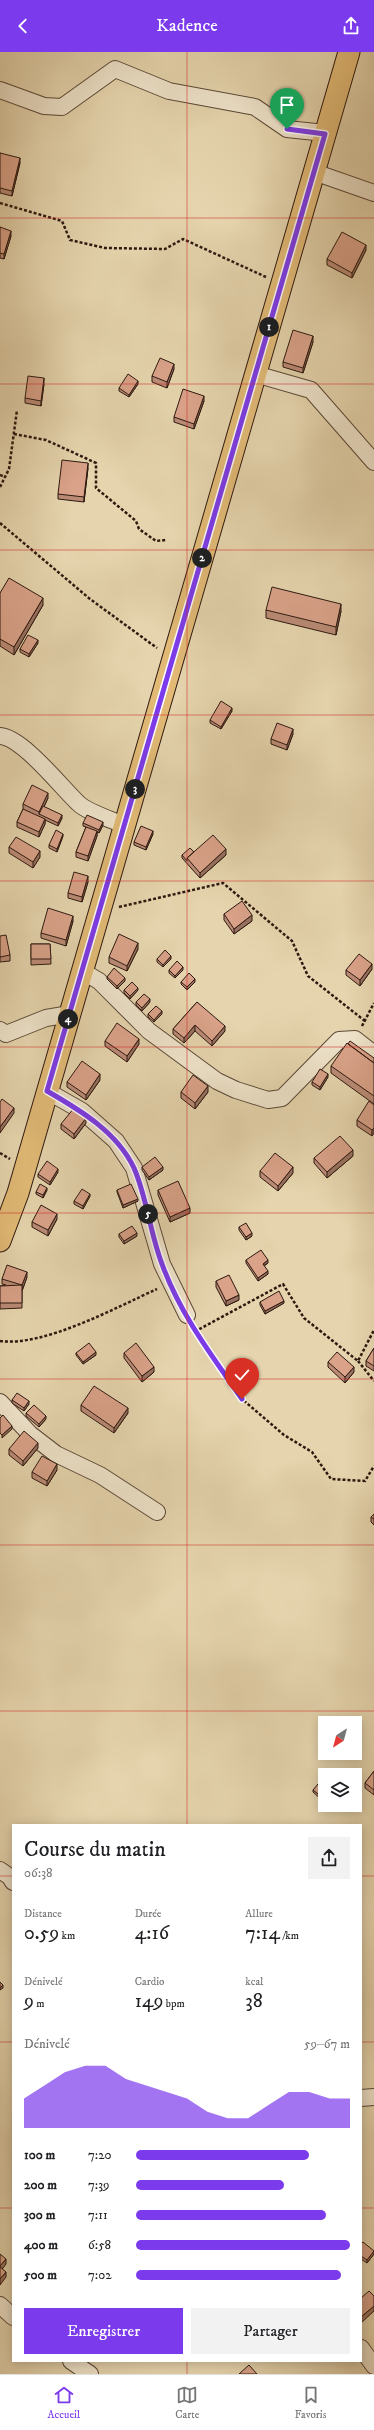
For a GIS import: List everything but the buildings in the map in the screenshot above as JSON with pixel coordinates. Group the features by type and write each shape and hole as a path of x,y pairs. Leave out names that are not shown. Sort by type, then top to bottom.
{"main road":[{"path":"0,1241 18,1193 349,52"}],"street":[{"path":"0,90 44,106 62,107 115,69 169,91 255,107 287,129 325,134"},
{"path":"314,172 374,193"},
{"path":"255,374 312,390 374,462"},
{"path":"0,736 6,736 29,753 79,804 124,825"},
{"path":"82,971 99,981 150,1031 216,1081 236,1090 268,1100 282,1098 339,1040 355,1040 374,1054"},
{"path":"0,1030 6,1034 46,1018 70,1014"},
{"path":"47,1091 82,1111 116,1141 134,1168 162,1264 187,1314"},
{"path":"0,1402 30,1434 56,1454 100,1476 157,1512"},
{"path":"0,1870 10,1877 12,1880"},
{"path":"362,2098 374,2097"},
{"path":"0,2305 12,2316"},
{"path":"362,2349 374,2366"},
{"path":"72,2362 90,2374"}],"path":[{"path":"0,203 62,221 70,240 105,248 165,249 183,239 281,284"},
{"path":"0,487 9,469 17,410"},
{"path":"14,434 46,440 96,463 96,488 136,521 139,529 156,541 166,540"},
{"path":"0,475 5,477"},
{"path":"0,523 90,599 173,658"},
{"path":"99,912 223,883 292,941 308,976 365,1021"},
{"path":"355,1040 374,1003"},
{"path":"0,1341 9,1342 46,1335 81,1323 171,1283"},
{"path":"194,1332 283,1284 304,1318 358,1361 374,1381"},
{"path":"187,1314 194,1332 242,1399 284,1435 312,1452 331,1479 365,1481 374,1466"},
{"path":"358,1361 374,1330"}],"route":[{"path":"242,1399 194,1332 187,1314 162,1264 134,1168 116,1141 82,1111 47,1091 325,134 287,129"}]}
